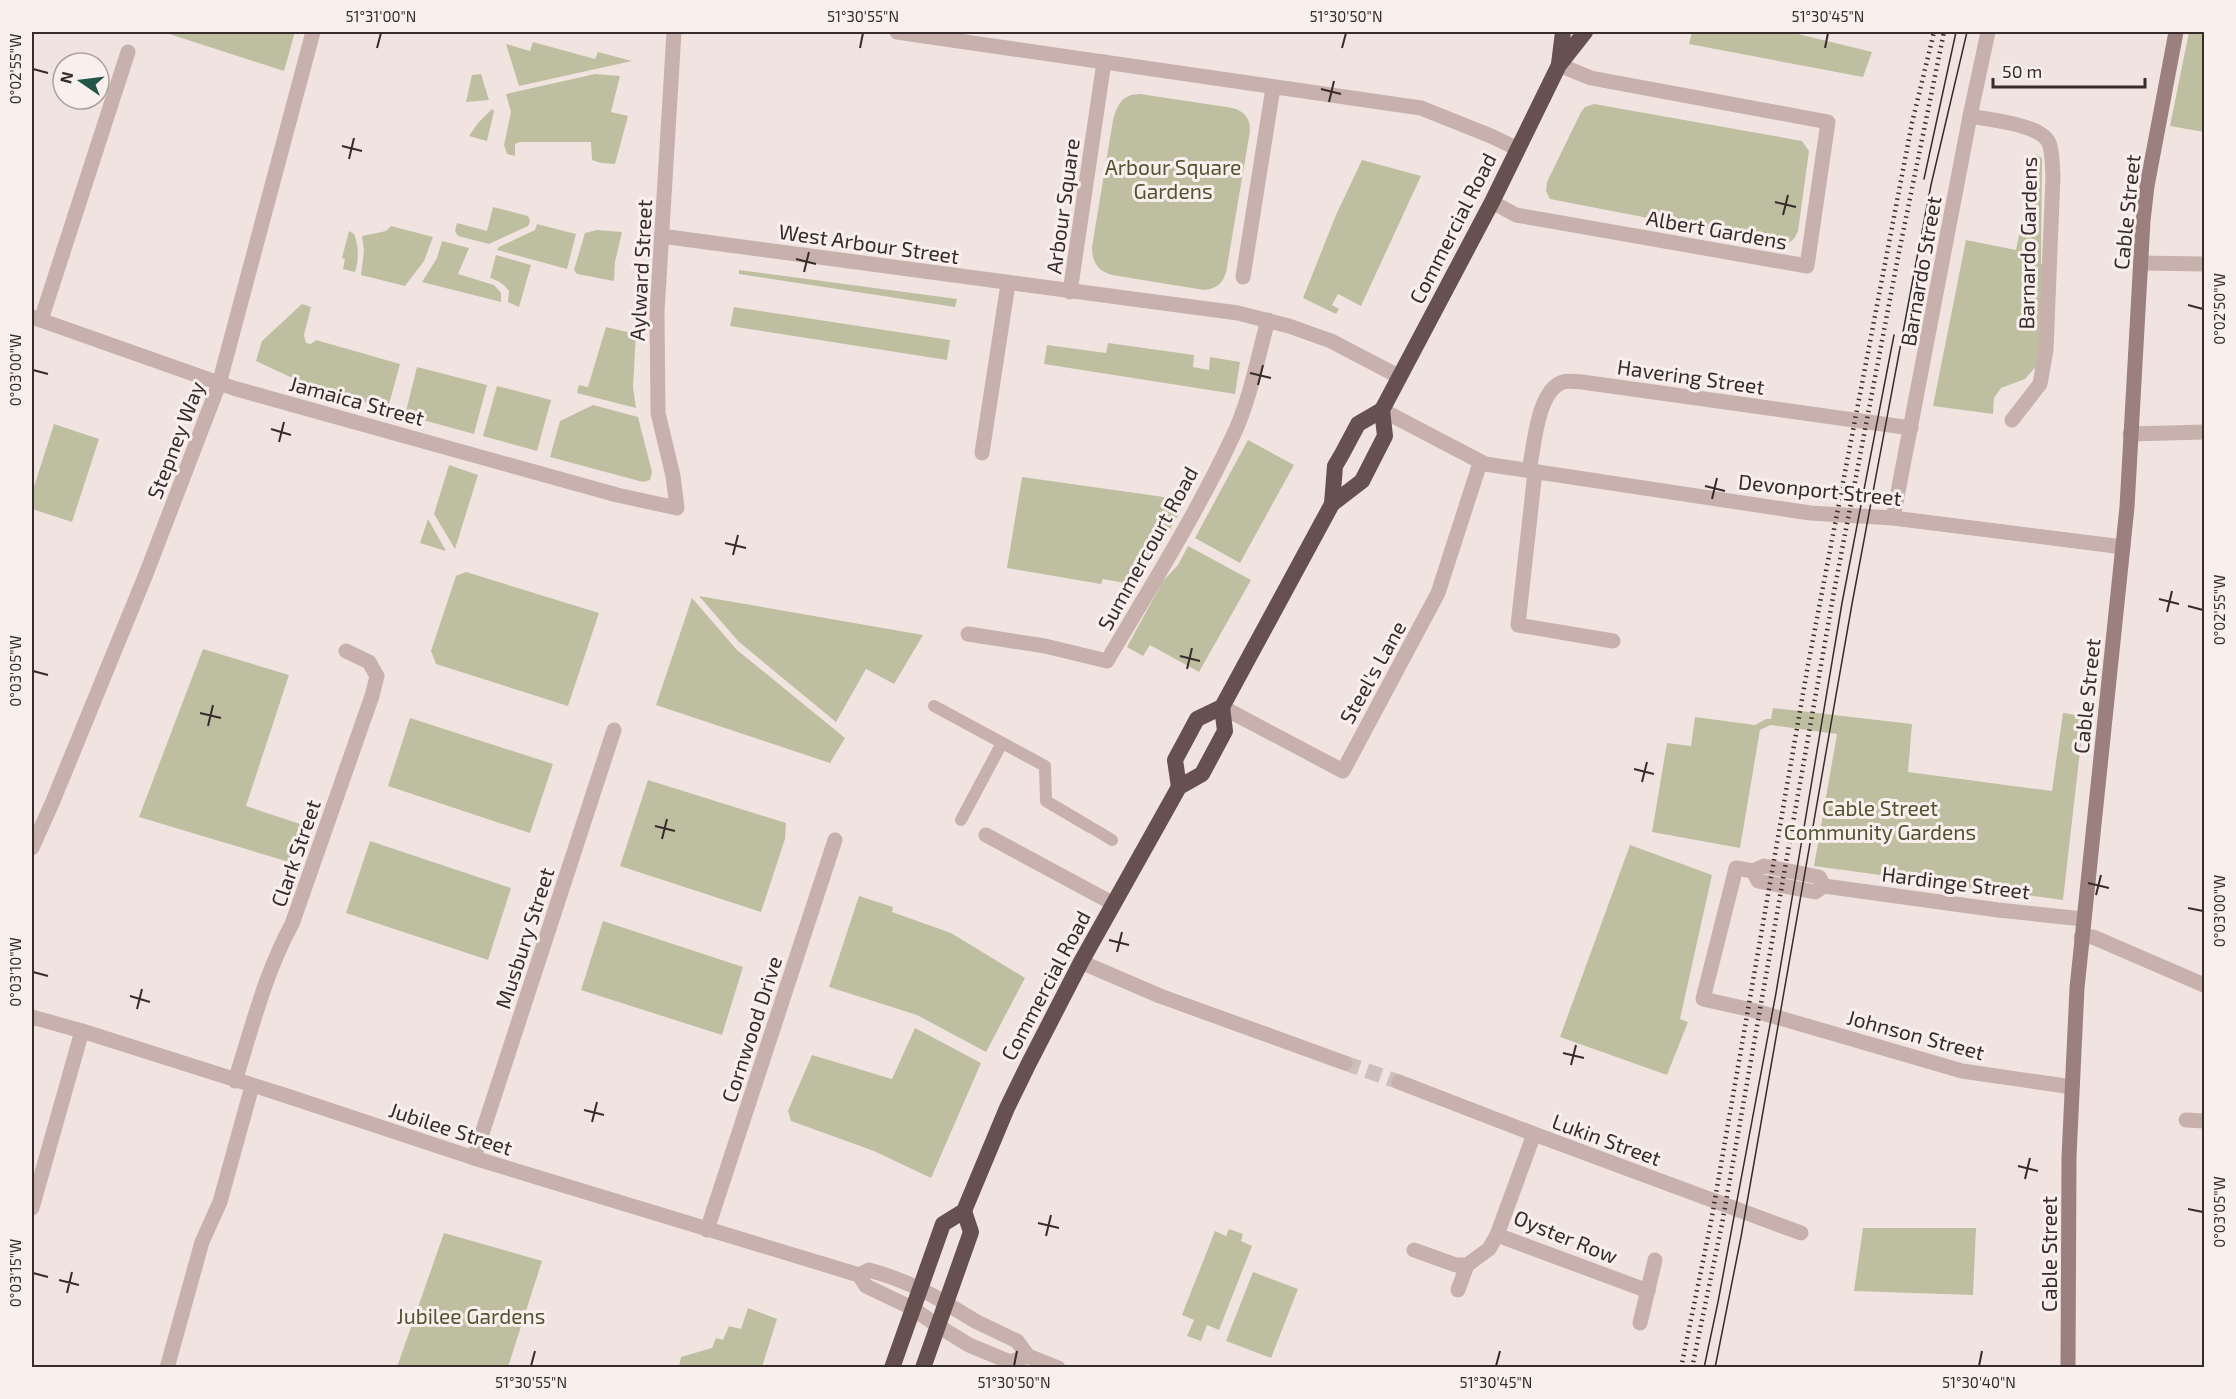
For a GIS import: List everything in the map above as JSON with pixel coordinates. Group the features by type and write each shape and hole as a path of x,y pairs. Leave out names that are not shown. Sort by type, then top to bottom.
{"highway":[{"name":"Commercial Road","path":"1559,64 1563,32"},
{"name":"Commercial Road","path":"1332,504 1335,466 1358,424 1382,410 1492,202 1559,64 1585,32"},
{"name":"Commercial Road","path":"892,1368 943,1224 964,1211 1012,1097 1082,962 1179,787 1202,774 1225,731 1222,706 1332,504 1362,481 1385,436 1382,410"},
{"path":"1179,787 1174,760 1197,719 1222,706"},
{"path":"923,1368 971,1232 964,1211"}],"main road":[{"name":"Cable Street","path":"2068,1368 2072,1087 2083,919 2123,548 2140,263 2147,186 2176,32"}],"street":[{"name":"Stepney Way","path":"32,848 146,574 219,384 313,32"},
{"name":"Aylward Street","path":"674,32 657,312 657,413 673,476 677,508"},
{"path":"897,32 1420,108 1518,149"},
{"name":"Barnardo Street","path":"1893,518 1988,32"},
{"path":"36,318 128,52"},
{"name":"Arbour Square","path":"1104,62 1070,292 1238,313 1268,320 1331,341 1400,377"},
{"name":"Albert Gardens","path":"1492,202 1515,215 1807,266 1828,122 1591,78 1559,64"},
{"path":"1243,277 1273,88"},
{"name":"Barnardo Gardens","path":"1970,116 2030,128 2040,133 2049,142 2052,157 2053,188 2046,350 2040,384 2012,420"},
{"name":"West Arbour Street","path":"661,236 1070,292"},
{"path":"2140,263 2205,264"},
{"path":"982,453 1008,284"},
{"name":"Jamaica Street","path":"36,318 219,384 617,495 677,508"},
{"name":"Summercourt Road","path":"968,634 1045,646 1107,661 1180,536 1233,438 1246,401 1268,320"},
{"name":"Havering Street","path":"1613,641 1518,625 1532,472 1541,410 1546,396 1556,386 1564,381 1582,382 1911,428"},
{"name":"Devonport Street","path":"1382,410 1480,463 1810,513 1893,518 2123,548"},
{"path":"2130,435 2205,432"},
{"name":"Steel's Lane","path":"1222,706 1343,771 1410,644 1431,610 1480,463"},
{"name":"Clark Street","path":"235,1081 269,974 278,949 292,924 372,696 377,676 369,662 346,651"},
{"path":"934,706 1045,766 1046,801 1112,840"},
{"name":"Musbury Street","path":"474,1158 614,730"},
{"path":"961,820 1002,743"},
{"path":"986,835 1114,903"},
{"name":"Cornwood Drive","path":"707,1230 835,840"},
{"name":"Hardinge Street","path":"1736,868 1753,871 1758,881 1815,892 1824,886 2083,919"},
{"name":"Johnson Street","path":"1736,868 1703,999 1962,1071 2072,1087"},
{"path":"2082,937 2093,937 2205,985"},
{"path":"1082,962 1160,996 1345,1063"},
{"name":"Jubilee Street","path":"32,1017 82,1031 474,1158 859,1275 866,1286 912,1308 969,1345 1010,1362 1028,1356 1017,1341 977,1322 920,1288 895,1277 869,1270 859,1275"},
{"path":"32,1208 82,1031"},
{"name":"Lukin Street","path":"1399,1082 1801,1233"},
{"path":"167,1368 202,1242 220,1202 252,1086"},
{"path":"2186,1120 2205,1121"},
{"name":"Oyster Row","path":"1534,1134 1497,1235 1648,1291"},
{"path":"1458,1290 1467,1265 1489,1249 1497,1235"},
{"path":"1414,1250 1456,1265 1467,1265"},
{"path":"1640,1323 1655,1260"},
{"path":"1028,1356 1058,1368"}],"green space":[{"path":"163,32 295,32 284,71"},
{"path":"1692,32 1790,32 1872,52 1863,77 1689,44"},
{"path":"2189,32 2204,32 2204,132 2170,126"},
{"path":"533,42 595,59 598,52 632,61 519,86 506,44 530,51"},
{"path":"481,74 489,100 466,102 472,75"},
{"path":"595,74 620,76 611,112 628,116 615,164 592,160 591,142 520,142 515,144 515,156 507,154 504,145 511,112 506,94"},
{"name":"Arbour Square Gardens","path":"1140,94 1233,108 1241,111 1248,119 1250,131 1226,273 1223,280 1215,287 1204,290 1112,275 1099,268 1094,261 1092,247 1113,120 1121,101 1129,96"},
{"path":"1594,104 1802,141 1809,151 1796,236 1790,242 1783,244 1550,199 1546,191 1547,182 1581,112 1585,107"},
{"path":"492,109 494,111 487,141 469,136 478,123"},
{"path":"2036,154 2042,158 2041,264 2044,264 2040,362 2025,379 2001,388 1994,398 1993,414 1933,406 1966,240 2016,250"},
{"path":"1362,160 1421,176 1361,306 1338,294 1332,305 1339,309 1336,314 1303,298 1336,215"},
{"path":"493,207 528,216 530,221 528,226 489,244 458,236 455,231 457,223 487,231"},
{"path":"537,224 576,234 567,269 497,250 535,230"},
{"path":"391,226 433,237 424,261 405,286 361,275 364,250 362,236 386,231"},
{"path":"597,230 622,232 615,262 614,281 577,274 574,270 585,233"},
{"path":"349,231 354,234 358,248 355,272 343,269 345,259 342,258"},
{"path":"442,241 469,248 458,274 494,285 501,293 501,302 422,282 437,258"},
{"path":"496,255 531,265 519,307 508,302 509,291 505,286 490,278"},
{"path":"739,270 957,299 955,307 739,274"},
{"path":"302,304 311,307 304,335 306,343 311,344 316,340 400,364 388,408 320,391 256,361 262,341"},
{"path":"734,307 950,340 947,360 730,326"},
{"path":"606,327 636,334 633,387 636,408 577,393 579,385 588,387"},
{"path":"1108,343 1194,355 1193,367 1209,370 1210,357 1240,362 1235,394 1044,364 1047,345 1106,353"},
{"path":"417,367 487,385 474,434 405,415"},
{"path":"497,386 551,400 537,451 483,436"},
{"path":"593,405 638,417 652,472 650,480 643,482 550,457 560,421"},
{"path":"54,424 99,439 72,522 32,509 32,493"},
{"path":"1248,440 1294,465 1240,563 1195,538"},
{"path":"449,465 478,475 455,549 434,514"},
{"path":"1022,477 1171,498 1169,503 1181,510 1154,557 1144,561 1130,584 1103,579 1101,584 1007,568"},
{"path":"428,519 446,551 420,543"},
{"path":"1188,546 1251,580 1199,672 1150,645 1143,656 1127,647 1163,581 1178,565"},
{"path":"466,572 599,613 568,706 436,664 431,651 456,576"},
{"path":"699,596 923,635 894,684 866,669 836,722 739,642"},
{"path":"692,598 737,650 845,738 830,763 656,705"},
{"path":"203,649 289,675 246,806 300,824 289,862 139,817"},
{"name":"Cable Street Community Gardens","path":"1773,708 1912,724 1908,772 2052,791 2063,713 2084,716 2063,900 1814,866 1837,734 1770,725 1760,730 1740,848 1652,832 1667,743 1691,746 1695,717 1755,725 1771,719"},
{"path":"410,718 553,764 530,833 388,786"},
{"path":"648,780 786,823 785,839 761,912 620,866"},
{"path":"370,841 511,888 488,960 346,913"},
{"path":"1630,845 1712,875 1680,1019 1688,1022 1667,1075 1560,1037"},
{"path":"859,896 893,907 892,912 951,933 1025,978 986,1052 917,1015 829,987"},
{"path":"603,921 743,967 722,1035 581,990"},
{"path":"915,1028 981,1063 931,1178 874,1151 791,1121 788,1111 812,1055 892,1079"},
{"path":"1863,1228 1976,1228 1973,1295 1854,1291"},
{"path":"1229,1229 1243,1234 1241,1241 1252,1246 1219,1330 1207,1325 1201,1341 1187,1336 1194,1320 1182,1315 1215,1231 1226,1236"},
{"name":"Jubilee Gardens","path":"444,1233 542,1261 508,1367 397,1367"},
{"path":"1253,1272 1298,1289 1271,1358 1226,1341"},
{"path":"748,1308 777,1319 762,1367 679,1367 681,1357 712,1348 716,1338 723,1340 729,1326 741,1329"}],"tunnel":[{"path":"1345,1063 1399,1082"}],"tram line":[{"path":"1924,179 1956,32"},
{"path":"1715,1368 1741,1237 1852,604 1916,263 1931,185 1967,32"},
{"path":"1704,1368 1776,993 1842,603 1894,335"}],"railway":[{"path":"1681,1368 1711,1222 1808,665 1912,123 1934,32"},
{"path":"1692,1368 1722,1224 1833,597 1944,32"}]}
